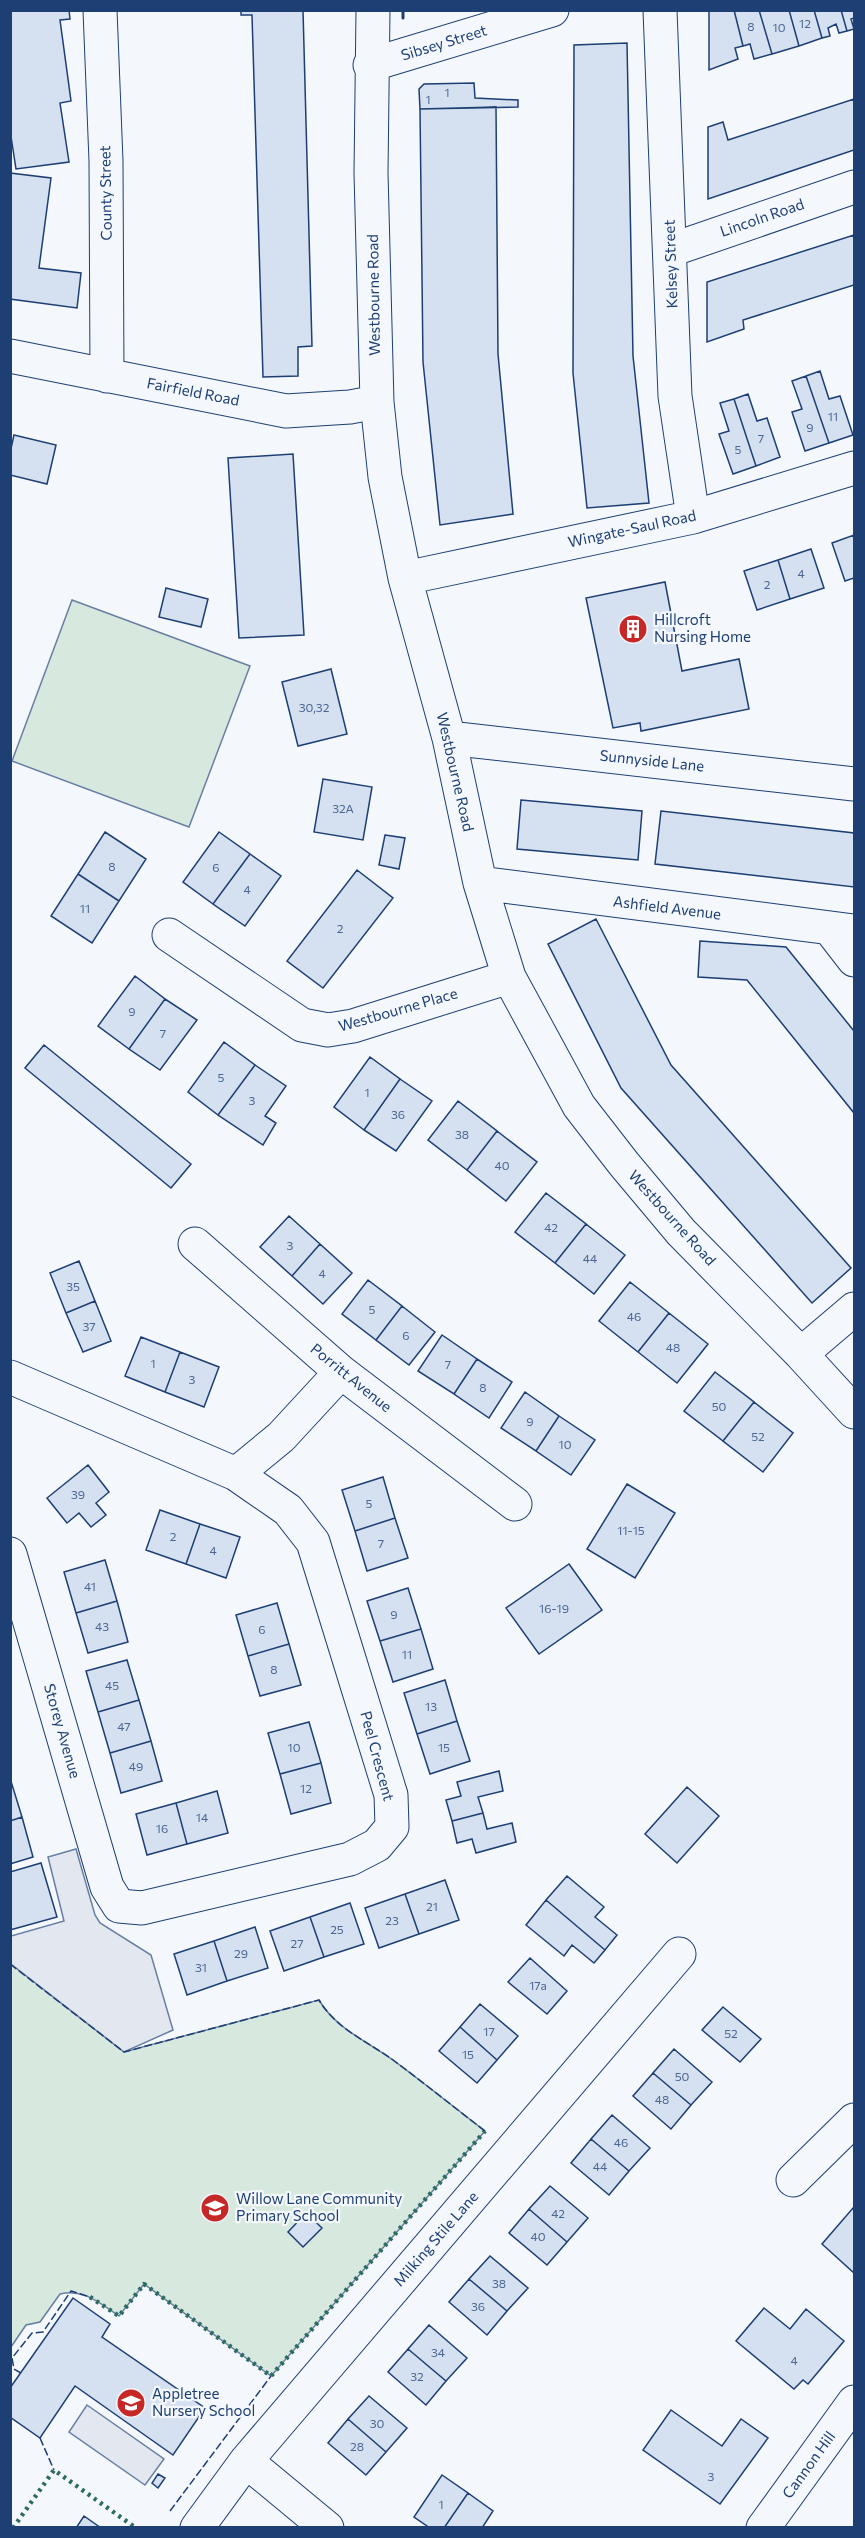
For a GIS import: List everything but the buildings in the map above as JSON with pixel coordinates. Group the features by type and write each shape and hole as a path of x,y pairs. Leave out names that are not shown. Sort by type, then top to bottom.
{"street":[{"name":"County Street","path":"100,10 106,161 107,376"},
{"name":"Westbourne Road","path":"373,10 370,65 377,402 385,477 405,578 449,738 480,884 509,977 579,1106 624,1164 681,1232 855,1412"},
{"name":"Sibsey Street","path":"370,65 552,10"},
{"name":"Kelsey Street","path":"660,10 675,396 693,517"},
{"name":"Lincoln Road","path":"670,250 855,188"},
{"name":"Fairfield Road","path":"10,356 286,411 350,407 377,402"},
{"name":"Wingate-Saul Road","path":"405,578 693,517 855,468"},
{"name":"Sunnyside Lane","path":"449,738 855,784"},
{"name":"Ashfield Avenue","path":"480,884 842,930"},
{"path":"842,930 855,960"},
{"name":"Westbourne Place","path":"169,935 302,1025 328,1030 353,1026 509,977"},
{"name":"Porritt Avenue","path":"195,1244 341,1372 515,1504"},
{"path":"801,1354 855,1309"},
{"path":"236,1474 281,1437 341,1372"},
{"name":"Peel Crescent","path":"10,1377 236,1474 288,1510 313,1542 391,1795 392,1827 377,1845 350,1859 142,1908 120,1906"},
{"name":"Storey Avenue","path":"10,1554 107,1887 120,1906"},
{"name":"Milking Stile Lane","path":"197,2528 246,2461 679,1954"},
{"path":"793,2180 855,2120"},
{"name":"Cannon Hill","path":"763,2528 855,2402"},
{"path":"246,2461 327,2528"}],"shaded area":[{"path":"72,600 250,666 189,827 12,761"},
{"path":"76,1849 95,1915 100,1923 151,1955 173,2030 124,2052 11,1964 11,1936 64,1921 48,1857"},
{"name":"Willow Lane Community Primary School","path":"11,1964 124,2052 319,2000 343,2027 393,2060 485,2131 271,2376 144,2284 119,2316 84,2295 60,2294 40,2322 26,2325 11,2347"},
{"path":"87,2405 164,2459 145,2485 69,2432"}],"hedge":[{"path":"90,2297 119,2316 144,2284 271,2376 485,2131"},
{"path":"13,2528 54,2470 136,2528"}],"fence":[{"path":"10,1964 124,2052 319,2000 343,2027 393,2060 485,2131"},
{"path":"21,2373 14,2369 12,2358 32,2333 43,2332 71,2291 90,2297"},
{"path":"170,2511 271,2376"},
{"path":"40,2438 54,2470"}],"wall":[{"path":"403,10 403,18"}],"place":[{"name":"Hillcroft Nursing Home","path":"633,629"},
{"name":"Willow Lane Community Primary School","path":"215,2208"},
{"name":"Appletree Nursery School","path":"131,2403"}]}
